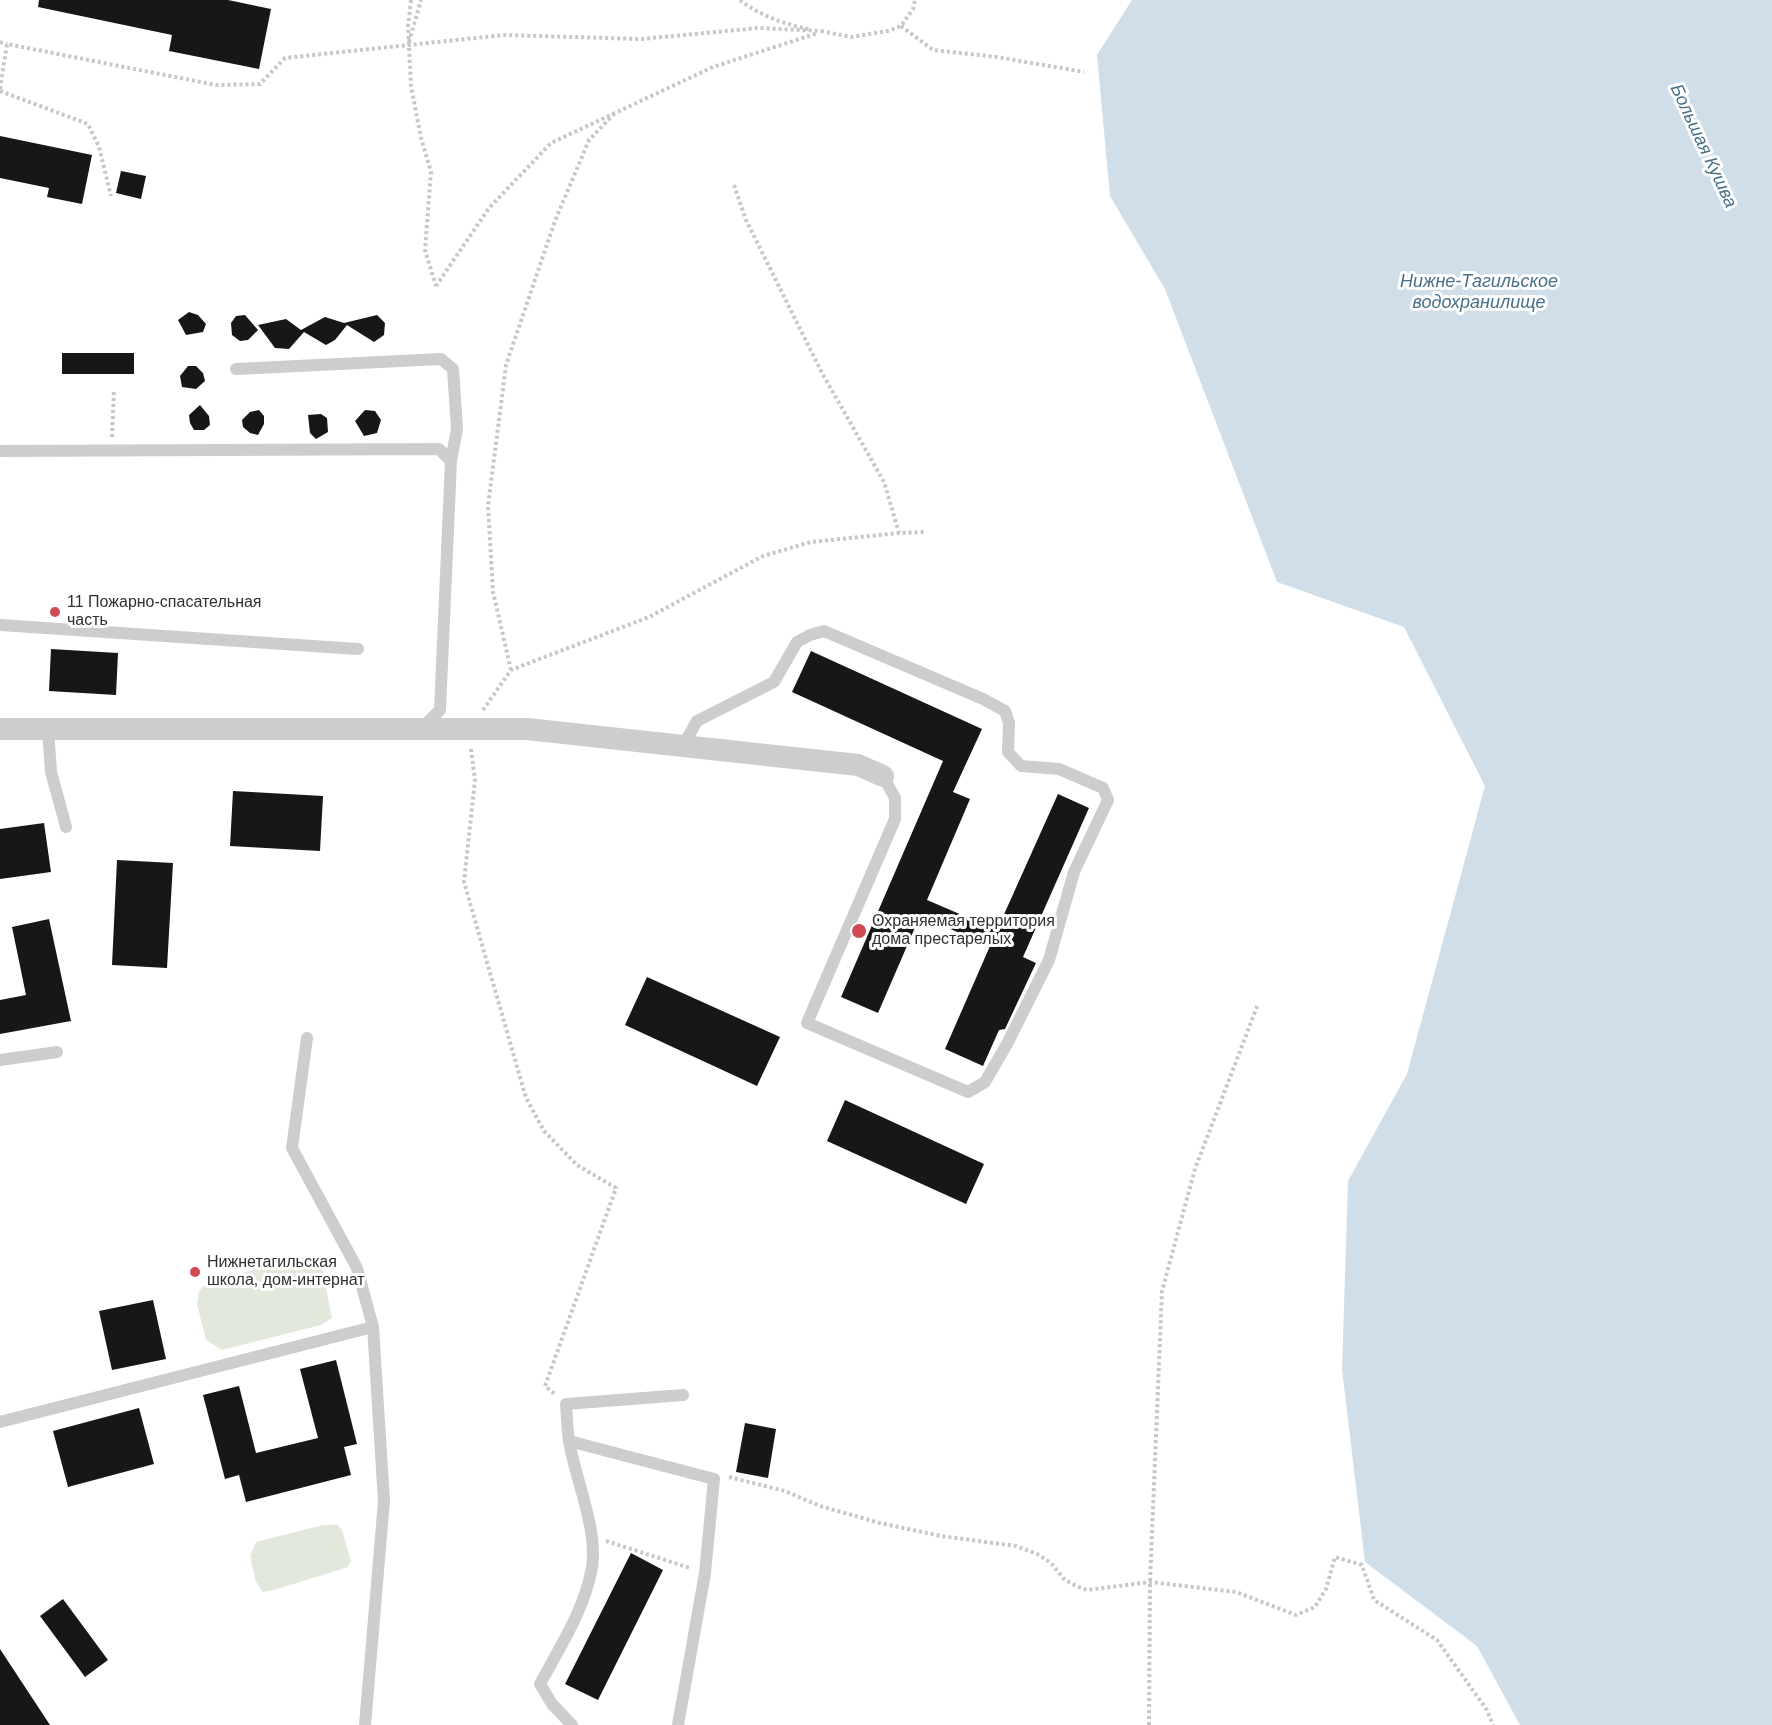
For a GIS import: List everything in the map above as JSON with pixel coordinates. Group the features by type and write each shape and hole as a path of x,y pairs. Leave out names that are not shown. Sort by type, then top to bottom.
{"street":[{"path":"0,729 527,729 858,765 883,776"}],"lane":[{"path":"236,369 441,359 453,369 457,429 451,461 440,710 421,729"},
{"path":"0,451 438,449 451,461"},
{"path":"0,625 358,649"},
{"path":"683,746 698,721 774,682 797,642 824,631 983,699 1005,711 1009,723 1008,752 1021,766 1059,768 1103,788 1108,800 1074,872 1049,960 1007,1044 985,1082 968,1092 807,1023 895,819 895,798 883,776"},
{"path":"48,729 51,772 66,827"},
{"path":"308,1038 292,1148 357,1268 373,1327 384,1501 365,1725"},
{"path":"0,1060 57,1052"},
{"path":"0,1422 373,1327"},
{"path":"572,1725 552,1704 540,1684 570,1630 592,1566 591,1537 569,1441 566,1404 683,1395"},
{"path":"569,1441 714,1479 705,1573 678,1725"}],"path":[{"path":"411,0 408,26 411,86 421,138 431,172 425,250 436,286 489,208 551,144 712,67 822,31"},
{"path":"408,45 421,0"},
{"path":"740,0 753,10 794,26 851,37 888,32 901,26 913,9 915,0"},
{"path":"901,26 933,50 997,57 1084,72"},
{"path":"0,42 216,85 260,84 285,58 504,35 641,39 758,28 822,31"},
{"path":"7,44 0,90 88,124 99,147 111,196"},
{"path":"511,670 493,592 488,506 506,366 555,220 589,140 614,114"},
{"path":"734,184 746,220 822,373 884,482 899,533"},
{"path":"111,452 114,390"},
{"path":"566,1404 545,1386 616,1188 577,1165 544,1131 526,1098 464,882 475,780 469,730 511,670 649,617 763,556 812,542 926,532"},
{"path":"1149,1725 1150,1582 1162,1291 1195,1169 1258,1004"},
{"path":"714,1479 732,1476 785,1491 820,1506 880,1523 942,1536 1016,1546 1037,1554 1050,1563 1064,1579 1076,1587 1087,1590 1150,1582 1236,1592 1296,1616 1315,1607 1326,1589 1335,1557 1362,1565 1374,1600 1437,1640 1487,1710 1493,1725"},
{"path":"591,1537 705,1573"}],"shaded area":[{"path":"306,1256 321,1263 332,1318 321,1325 222,1350 206,1340 197,1304 199,1291 208,1282"},
{"path":"323,1525 338,1525 342,1530 351,1561 348,1567 262,1592 255,1579 250,1556 256,1542"}],"water":[{"name":"Нижне-Тагильское водохранилище","path":"1132,0 1772,0 1772,1725 1520,1725 1477,1646 1365,1562 1342,1369 1348,1181 1407,1074 1485,786 1404,627 1277,582 1165,289 1110,196 1097,55"}],"building":[{"path":"39,0 228,0 271,9 259,69 169,51 172,35 38,7"},
{"path":"0,136 92,155 82,204 47,197 49,188 0,178"},
{"path":"121,171 146,176 141,199 116,193"},
{"path":"189,312 198,315 206,324 203,332 186,335 178,320"},
{"path":"245,315 258,330 248,340 240,341 232,335 231,323 236,316"},
{"path":"377,315 385,323 384,335 374,342 347,325 335,340 326,345 304,332 289,349 275,348 258,325 286,319 301,330 325,317 344,323"},
{"path":"62,353 134,353 134,374 62,374"},
{"path":"188,366 196,366 203,373 205,381 196,389 182,387 180,376"},
{"path":"200,405 209,416 210,425 204,430 194,430 189,415"},
{"path":"259,410 264,416 264,424 258,435 250,433 243,427 242,420 250,412"},
{"path":"365,410 375,411 381,420 377,433 364,436 355,421"},
{"path":"321,414 327,418 328,432 316,439 310,433 308,415"},
{"path":"51,649 118,653 116,695 49,691"},
{"path":"811,651 982,729 953,792 970,799 927,900 997,930 1058,794 1089,808 1023,957 1036,963 1005,1029 999,1030 983,1066 945,1049 990,946 920,916 878,1013 841,997 943,761 792,692"},
{"path":"233,791 323,796 320,851 230,846"},
{"path":"44,823 51,872 0,879 0,829"},
{"path":"117,860 173,863 167,968 112,965"},
{"path":"49,919 71,1021 0,1034 0,1000 26,995 12,927"},
{"path":"647,977 780,1037 757,1086 625,1025"},
{"path":"845,1100 984,1164 966,1204 827,1141"},
{"path":"153,1300 166,1359 112,1370 99,1311"},
{"path":"336,1360 357,1444 344,1447 351,1475 246,1502 239,1475 225,1479 203,1395 239,1386 256,1453 318,1438 300,1369"},
{"path":"139,1408 154,1464 68,1487 53,1431"},
{"path":"745,1423 776,1429 768,1478 736,1472"},
{"path":"631,1553 663,1570 598,1700 565,1684"},
{"path":"63,1599 108,1660 85,1677 40,1616"},
{"path":"0,1649 50,1725 0,1725"}],"place":[{"name":"11 Пожарно-спасательная часть","path":"55,612"},
{"name":"Охраняемая территория дома престарелых","path":"859,931"},
{"name":"Нижнетагильская школа, дом-интернат","path":"195,1272"}],"water label":[{"name":"Большая Кушва","path":"1703,146"}]}
